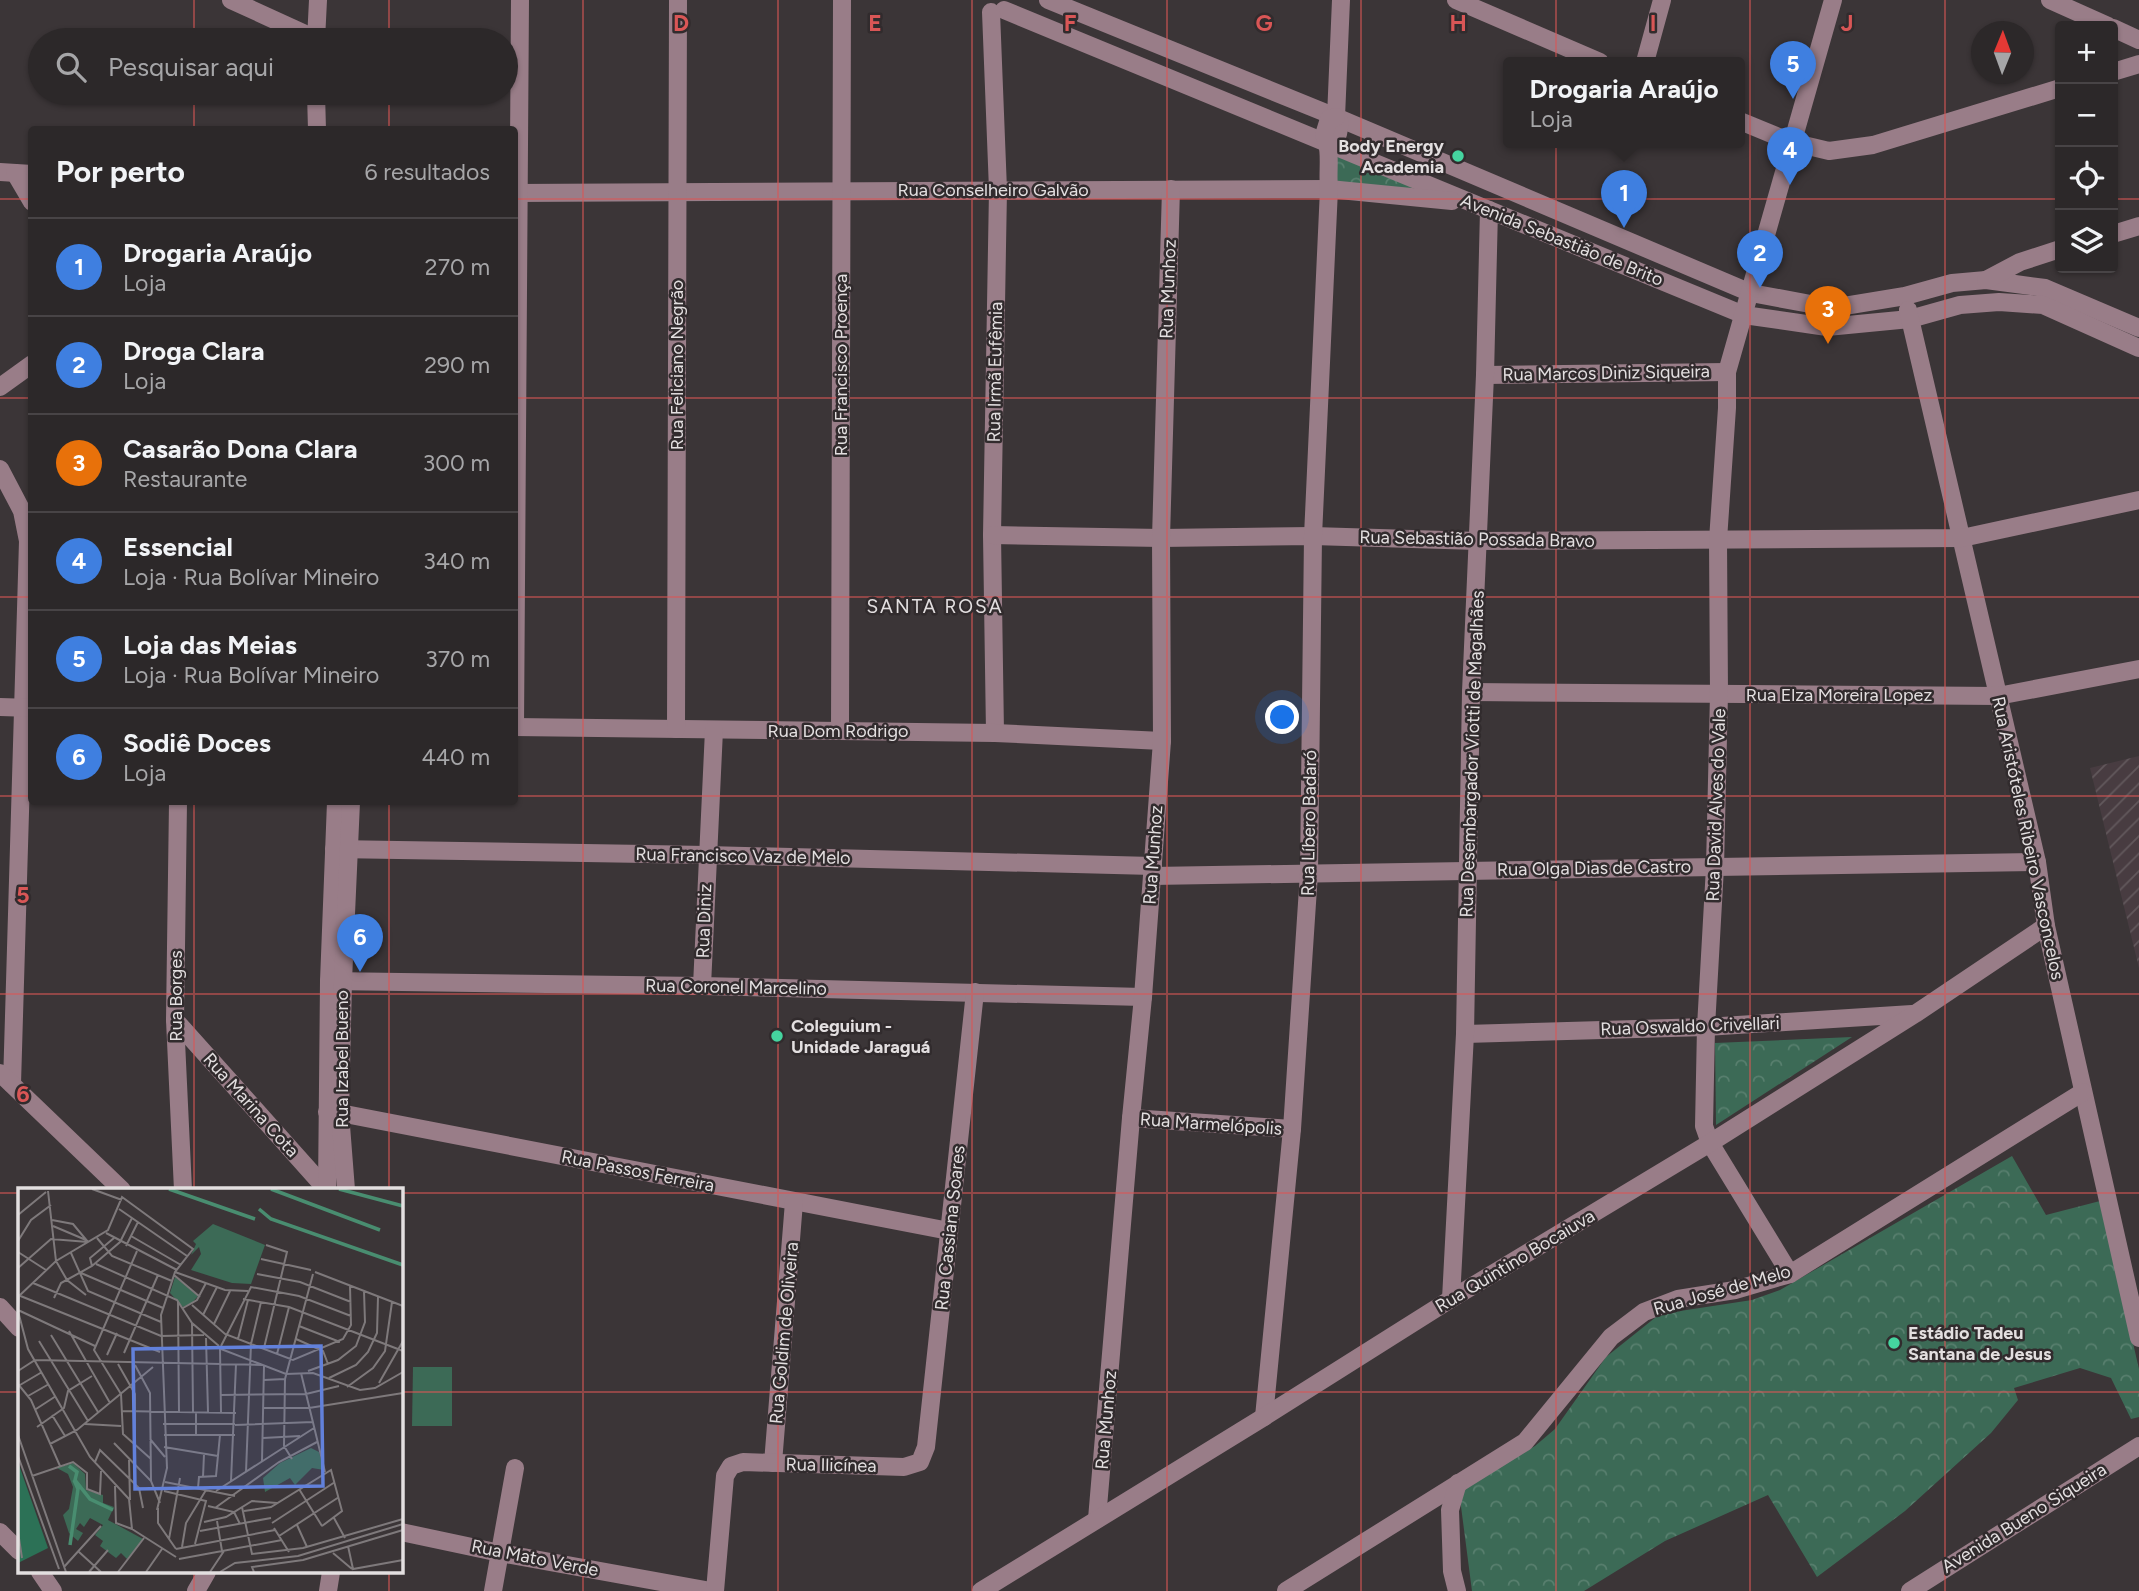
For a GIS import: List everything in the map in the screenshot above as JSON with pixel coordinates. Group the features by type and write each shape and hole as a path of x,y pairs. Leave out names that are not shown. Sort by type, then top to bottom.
{"street":[{"path":"231,0 290,28"},
{"path":"317,28 318,0"},
{"path":"518,129 520,0"},
{"name":"Rua Feliciano Negrão","path":"676,729 678,0"},
{"name":"Rua Francisco Proença","path":"840,730 842,0"},
{"name":"Avenida Sebastião de Brito","path":"1048,0 1336,117 1751,293 1832,308 1905,296 1952,283 1986,279 2045,288 2139,328"},
{"path":"1336,117 1341,0"},
{"path":"1456,0 1496,7 1591,57"},
{"path":"1646,57 1662,0"},
{"name":"Rua David Alves do Vale","path":"1790,1274 1710,1143 1704,1126 1706,1027 1715,867 1719,694 1718,540 1727,372 1833,0"},
{"path":"2050,0 2097,21"},
{"name":"Avenida Sebastião de Brito","path":"996,5 1744,315 1826,327 1910,319 1961,305 1999,302 2043,305 2139,348"},
{"name":"Rua Irmã Eufêmia","path":"995,733 992,535 998,190 996,5"},
{"path":"2118,30 2139,40"},
{"path":"2118,70 2139,64"},
{"path":"1745,123 1791,142 1829,151 1873,145 2055,90"},
{"path":"316,105 317,126"},
{"name":"Rua Líbero Badaró","path":"1264,1418 1292,1129 1309,873 1313,536 1329,188 1329,144 1324,135 1329,119 1336,117"},
{"path":"15,173 28,195"},
{"name":"Rua Conselheiro Galvão","path":"518,193 1329,188 1471,203"},
{"name":"Rua Munhoz","path":"1097,1519 1130,1118 1143,998 1162,741 1161,538 1171,189"},
{"name":"Rua Desembargador Viotti de Magalhães","path":"1451,1299 1465,1034 1471,692 1485,374 1489,210"},
{"path":"2118,232 2139,226"},
{"path":"1986,279 2020,262 2055,251"},
{"name":"Rua Aristóteles Ribeiro Vasconcelos","path":"1905,296 2037,862 2046,926 2139,1338"},
{"path":"0,387 28,367"},
{"name":"Rua Marcos Diniz Siqueira","path":"1485,374 1727,372"},
{"path":"0,469 22,511 28,541 27,708 6,1078 120,1188"},
{"name":"Rua Sebastião Possada Bravo","path":"992,535 1161,538 1313,536 1478,541 1962,538 2139,500"},
{"name":"Rua Elza Moreira Lopez","path":"1471,692 1998,696 2139,669"},
{"path":"0,706 27,708"},
{"name":"Rua Dom Rodrigo","path":"518,727 995,733 1162,741"},
{"name":"Rua Diniz","path":"702,986 714,730"},
{"name":"Rua Borges","path":"178,805 175,1020 183,1188"},
{"name":"Rua Izabel Bueno","path":"336,805 341,849 333,1113 346,1188"},
{"name":"Rua Izabel Bueno","path":"341,849 350,805"},
{"name":"Rua Francisco Vaz de Melo","path":"341,849 707,855 1152,871"},
{"name":"Rua Olga Dias de Castro","path":"1152,871 1309,873 2037,862"},
{"name":"Rua Quintino Bocaiuva","path":"981,1591 1264,1418 1451,1299 1710,1143 1915,1014 2046,926"},
{"name":"Rua Coronel Marcelino","path":"336,981 702,986 1143,998"},
{"name":"Rua Cassiana Soares","path":"920,1462 926,1447 975,992"},
{"name":"Rua Oswaldo Crivellari","path":"1465,1034 1706,1027 1915,1014"},
{"name":"Rua Marina Cota","path":"175,1020 320,1171 326,1188"},
{"name":"Rua José de Melo","path":"1286,1591 1525,1442 1611,1337 1644,1312 1678,1299 1735,1290 1790,1274 2083,1093"},
{"name":"Rua Izabel Bueno","path":"320,1171 333,1113"},
{"name":"Rua Passos Ferreira","path":"333,1113 949,1231"},
{"name":"Rua Marmelópolis","path":"1130,1118 1292,1129"},
{"name":"Rua Goldim de Oliveira","path":"773,1464 794,1202"},
{"path":"0,1307 18,1327"},
{"name":"Avenida Bueno Siqueira","path":"1910,1591 2139,1446"},
{"name":"Rua Ilicínea","path":"713,1591 725,1476 731,1466 743,1462 904,1467 920,1462"},
{"path":"494,1591 515,1468"},
{"path":"1457,1591 1452,1571 1450,1510 1458,1483"},
{"path":"0,1532 18,1550"},
{"name":"Rua Mato Verde","path":"402,1532 500,1553 713,1591"},
{"path":"41,1574 53,1591"},
{"path":"196,1591 207,1574"},
{"path":"209,1574 215,1591"}],"shaded area":[{"path":"2139,756 2139,968 2090,768"}],"green space":[{"path":"1333,150 1444,198 1335,191"},
{"path":"1852,1037 1716,1125 1715,1043"},
{"path":"2012,1156 2046,1215 2100,1201 2139,1369 2139,1417 2131,1419 2111,1378 2080,1368 2014,1388 2018,1400 1991,1433 1905,1511 1817,1577 1768,1495 1665,1541 1584,1591 1472,1591 1459,1491 1535,1446 1555,1429 1606,1357 1656,1317 1752,1300 1780,1290"},
{"path":"413,1367 452,1367 452,1426 412,1426"}],"place":[{"name":"Loja das Meias","path":"1793,99"},
{"name":"Body Energy Academia","path":"1458,156"},
{"name":"Essencial","path":"1790,185"},
{"name":"Drogaria Araújo","path":"1624,228"},
{"name":"Droga Clara","path":"1760,288"},
{"name":"Casarão Dona Clara","path":"1828,344"},
{"name":"Sodiê Doces","path":"360,972"},
{"name":"Coleguium - Unidade Jaraguá","path":"777,1036"},
{"name":"Estádio Tadeu Santana de Jesus","path":"1894,1343"}],"district":[{"name":"SANTA ROSA","path":"935,606"}]}
